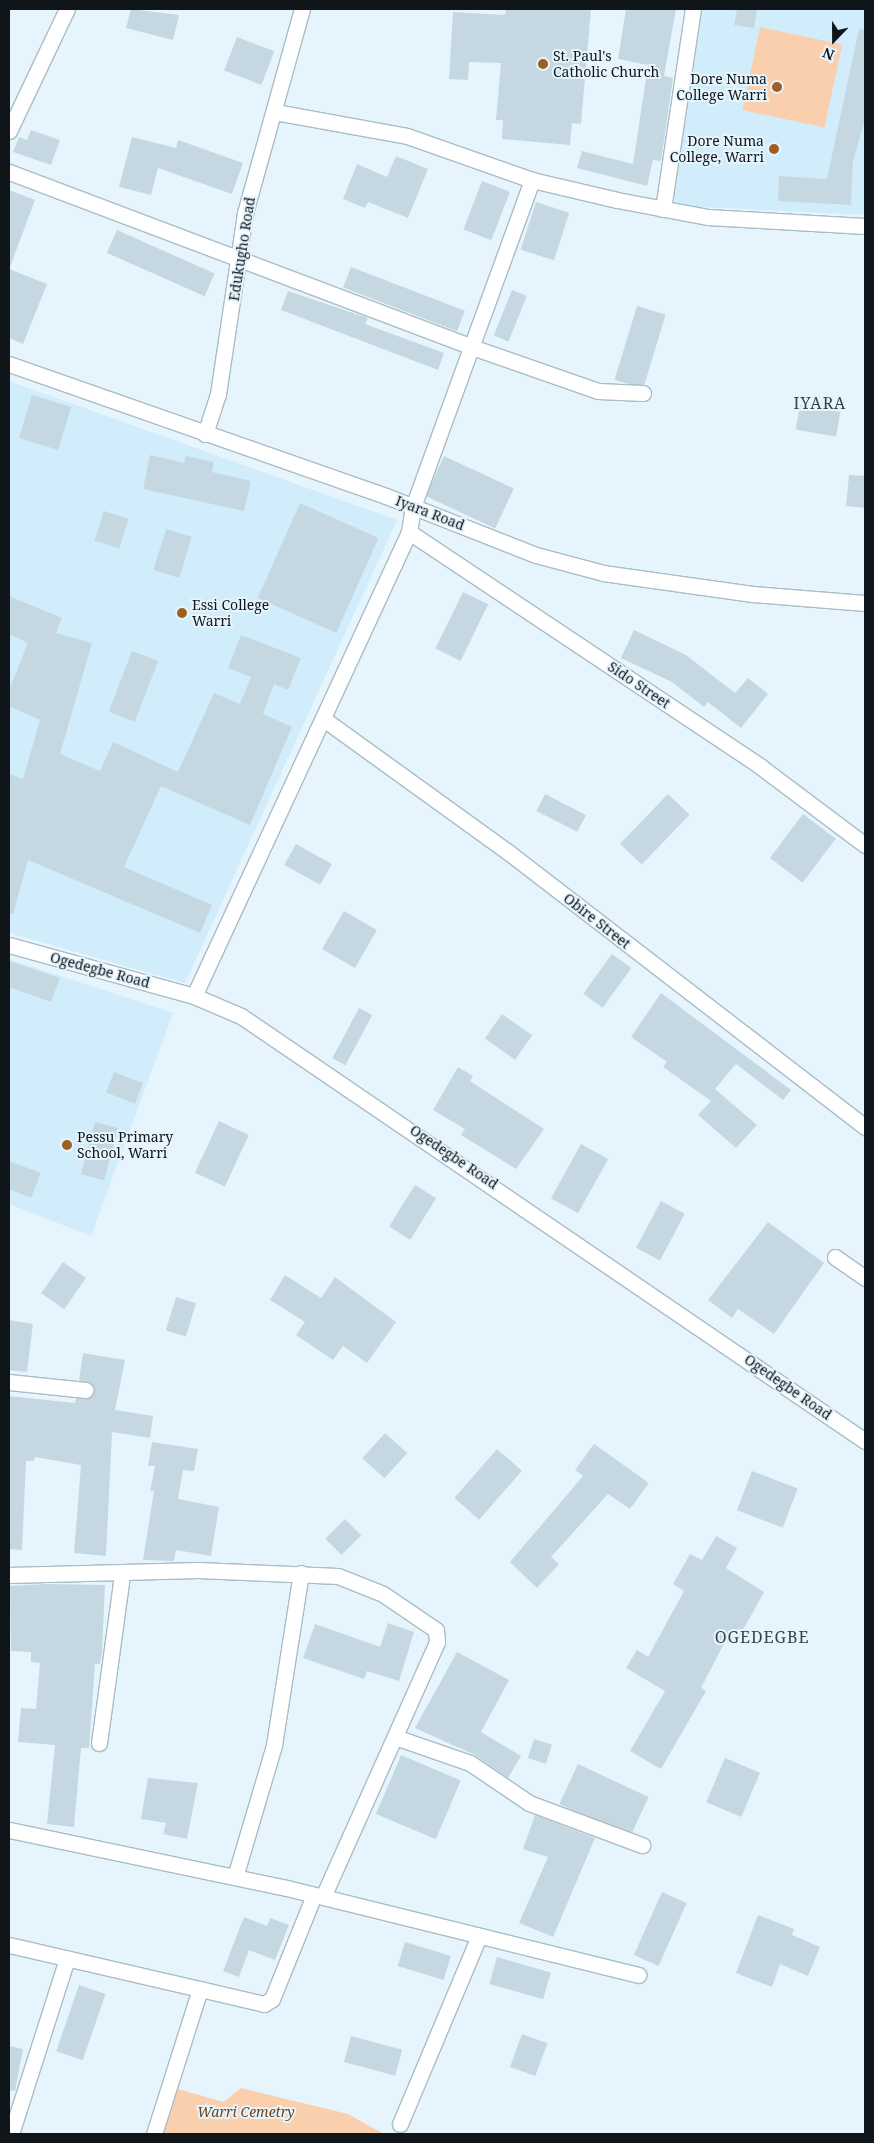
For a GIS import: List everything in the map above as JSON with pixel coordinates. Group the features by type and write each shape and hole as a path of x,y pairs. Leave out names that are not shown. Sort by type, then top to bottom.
{"street":[{"path":"9,131 67,9"},
{"name":"Edukugho Road","path":"205,434 218,394 245,213 275,112 302,9"},
{"path":"663,209 693,9"},
{"path":"275,112 407,136 532,180 663,209 708,217 865,226"},
{"path":"9,172 238,261 598,391 643,393"},
{"path":"194,996 324,720 409,532 413,507 532,180"},
{"name":"Iyara Road","path":"9,364 413,507 536,555 603,573 753,594 865,603"},
{"name":"Sido Street","path":"409,532 762,767 865,845"},
{"name":"Obire Street","path":"324,720 508,852 865,1128"},
{"name":"Ogedegbe Road","path":"9,945 194,996 241,1016 300,1052 865,1441"},
{"path":"835,1257 865,1278"},
{"path":"9,1382 86,1390"},
{"path":"9,1575 122,1575 198,1570 338,1576 382,1594 436,1630 437,1642 395,1736 318,1896 272,2000 264,2004 9,1945"},
{"path":"236,1877 274,1745 301,1573"},
{"path":"99,1743 122,1575"},
{"path":"395,1736 470,1763 529,1803 642,1846"},
{"path":"9,1830 236,1877 638,1975"},
{"path":"400,2124 479,1936"},
{"path":"11,2134 67,1959"},
{"path":"154,2134 200,1989"}],"shaded area":[{"name":"Dore Numa College Warri","path":"702,9 865,9 865,215 681,206 672,197"},
{"name":"Essi College Warri","path":"9,381 397,520 185,983 9,933"},
{"name":"Pessu Primary School, Warri","path":"9,959 173,1013 91,1236 9,1204"}],"green space":[{"path":"760,27 842,44 824,128 742,110"},
{"name":"Warri Cemetry","path":"241,2088 348,2114 384,2134 162,2134 178,2089 224,2102"}],"building":[{"path":"131,9 179,15 173,40 126,28"},
{"name":"St. Paul's Catholic Church","path":"506,9 591,9 581,124 572,123 570,145 502,139 503,120 496,120 501,63 469,62 468,80 449,79 453,12 505,15"},
{"path":"626,9 676,9 664,76 673,78 661,161 653,160 647,186 577,168 582,151 633,164 648,65 618,59"},
{"path":"737,9 757,9 754,28 734,25"},
{"path":"859,29 865,30 865,119 853,161 851,205 778,201 779,176 827,179"},
{"path":"237,37 274,51 261,85 224,71"},
{"path":"31,130 60,140 51,165 13,152 19,137 27,140"},
{"path":"132,137 176,148 178,140 243,163 232,194 158,168 151,195 119,187"},
{"path":"396,156 428,169 408,218 368,202 365,208 343,199 357,164 387,177"},
{"path":"482,181 510,192 491,240 463,230"},
{"path":"9,190 35,200 10,267 9,267"},
{"path":"536,202 569,213 554,260 521,250"},
{"path":"117,230 215,274 205,296 107,253"},
{"path":"351,267 465,311 457,331 343,288"},
{"path":"9,269 47,284 23,344 9,338"},
{"path":"512,290 527,296 508,341 494,335"},
{"path":"288,291 368,318 365,324 444,353 438,370 281,310"},
{"path":"637,306 666,315 643,388 614,380"},
{"path":"32,395 71,407 58,450 19,438"},
{"path":"800,405 840,412 836,437 796,430"},
{"path":"150,455 184,463 186,456 214,462 212,472 251,481 244,511 143,489"},
{"path":"444,456 514,489 495,528 425,496"},
{"path":"849,475 865,476 865,508 846,506"},
{"path":"300,503 379,538 336,633 258,598"},
{"path":"104,511 129,519 119,549 94,540"},
{"path":"166,529 192,537 179,578 153,570"},
{"path":"463,592 488,604 461,661 435,649"},
{"path":"9,596 62,618 56,633 92,643 60,754 100,771 113,742 178,772 214,693 240,704 251,677 228,668 241,635 301,658 288,690 274,684 263,714 292,727 250,825 161,786 124,867 212,905 200,933 28,860 13,914 9,914 9,774 23,779 40,720 9,706 9,690 28,643 9,634"},
{"path":"634,630 686,655 735,693 748,678 768,694 741,728 708,702 704,707 672,682 621,658"},
{"path":"132,651 158,661 135,722 109,712"},
{"path":"545,794 586,815 577,832 536,811"},
{"path":"668,794 690,815 642,864 620,844"},
{"path":"803,814 836,839 803,883 770,858"},
{"path":"296,844 332,864 320,885 284,865"},
{"path":"344,911 377,930 355,968 322,949"},
{"path":"612,954 631,968 603,1008 583,994"},
{"path":"9,961 60,978 51,1002 9,987"},
{"path":"661,993 791,1090 783,1100 736,1064 715,1089 757,1125 736,1148 698,1115 711,1101 663,1067 667,1062 631,1037"},
{"path":"359,1008 372,1015 345,1065 332,1058"},
{"path":"502,1014 532,1035 515,1060 485,1039"},
{"path":"458,1067 473,1076 470,1081 544,1129 516,1169 461,1135 465,1129 433,1110"},
{"path":"114,1072 143,1083 135,1104 106,1093"},
{"path":"219,1121 249,1135 225,1187 195,1173"},
{"path":"95,1122 118,1128 104,1180 81,1174"},
{"path":"581,1144 608,1159 578,1213 551,1198"},
{"path":"9,1161 41,1173 31,1198 9,1189"},
{"path":"415,1185 436,1198 410,1240 389,1227"},
{"path":"661,1201 685,1214 660,1260 636,1248"},
{"path":"768,1222 824,1263 774,1334 738,1309 732,1318 708,1300"},
{"path":"63,1262 86,1278 64,1309 41,1293"},
{"path":"285,1275 321,1298 335,1277 396,1322 367,1363 343,1346 333,1360 296,1335 305,1322 270,1300"},
{"path":"176,1297 196,1303 186,1337 166,1330"},
{"path":"9,1320 33,1324 27,1372 9,1370"},
{"path":"83,1353 125,1360 115,1410 153,1416 150,1438 112,1432 106,1556 74,1553 81,1465 35,1457 34,1461 26,1461 22,1550 9,1549 9,1396 75,1403 76,1398 90,1398 94,1386 79,1380"},
{"path":"385,1433 407,1453 385,1478 362,1458"},
{"path":"152,1442 198,1449 194,1471 183,1470 178,1499 219,1507 211,1556 176,1550 174,1561 143,1560 154,1491 150,1491 155,1466 148,1466"},
{"path":"594,1444 649,1483 630,1509 608,1494 551,1557 559,1564 537,1588 510,1562 583,1476 575,1470"},
{"path":"497,1449 522,1471 479,1520 454,1498"},
{"path":"752,1471 798,1489 783,1528 737,1510"},
{"path":"345,1519 361,1535 341,1555 325,1539"},
{"path":"716,1536 737,1548 726,1568 764,1592 739,1637 730,1632 701,1688 706,1691 661,1769 630,1751 665,1691 626,1668 637,1650 648,1657 684,1591 673,1584 690,1554 702,1560"},
{"path":"46,1584 105,1585 102,1652 100,1664 95,1664 89,1748 81,1748 74,1827 47,1824 55,1745 18,1742 21,1708 36,1709 40,1663 31,1662 31,1652 11,1651 10,1586"},
{"path":"388,1623 414,1632 399,1681 367,1671 364,1679 303,1658 315,1624 380,1647"},
{"path":"457,1652 509,1680 481,1732 521,1756 508,1778 475,1755 415,1728"},
{"path":"534,1739 552,1745 546,1764 528,1758"},
{"path":"401,1755 461,1780 436,1839 376,1814"},
{"path":"725,1758 760,1773 741,1817 706,1802"},
{"path":"578,1764 649,1797 630,1837 559,1804"},
{"path":"148,1778 198,1783 187,1839 163,1834 166,1823 141,1819"},
{"path":"535,1815 595,1838 553,1937 519,1923 548,1857 523,1849"},
{"path":"662,1892 687,1903 659,1966 634,1955"},
{"path":"758,1915 794,1929 792,1935 820,1947 808,1976 780,1964 772,1987 736,1973"},
{"path":"244,1917 267,1926 270,1918 289,1925 275,1960 249,1950 239,1977 223,1971"},
{"path":"405,1942 451,1956 444,1980 398,1966"},
{"path":"497,1957 551,1972 543,1999 489,1984"},
{"path":"79,1985 105,1994 83,2060 56,2051"},
{"path":"522,2034 547,2043 535,2076 510,2067"},
{"path":"351,2036 402,2050 395,2076 344,2062"},
{"path":"9,2046 23,2049 15,2091 9,2090"}],"place":[{"name":"St. Paul's Catholic Church","path":"543,64"},
{"name":"Dore Numa College Warri","path":"777,87"},
{"name":"Dore Numa College, Warri","path":"774,149"},
{"name":"Essi College Warri","path":"182,613"},
{"name":"Pessu Primary School, Warri","path":"67,1145"}],"district":[{"name":"IYARA","path":"820,403"},
{"name":"OGEDEGBE","path":"762,1637"}]}
